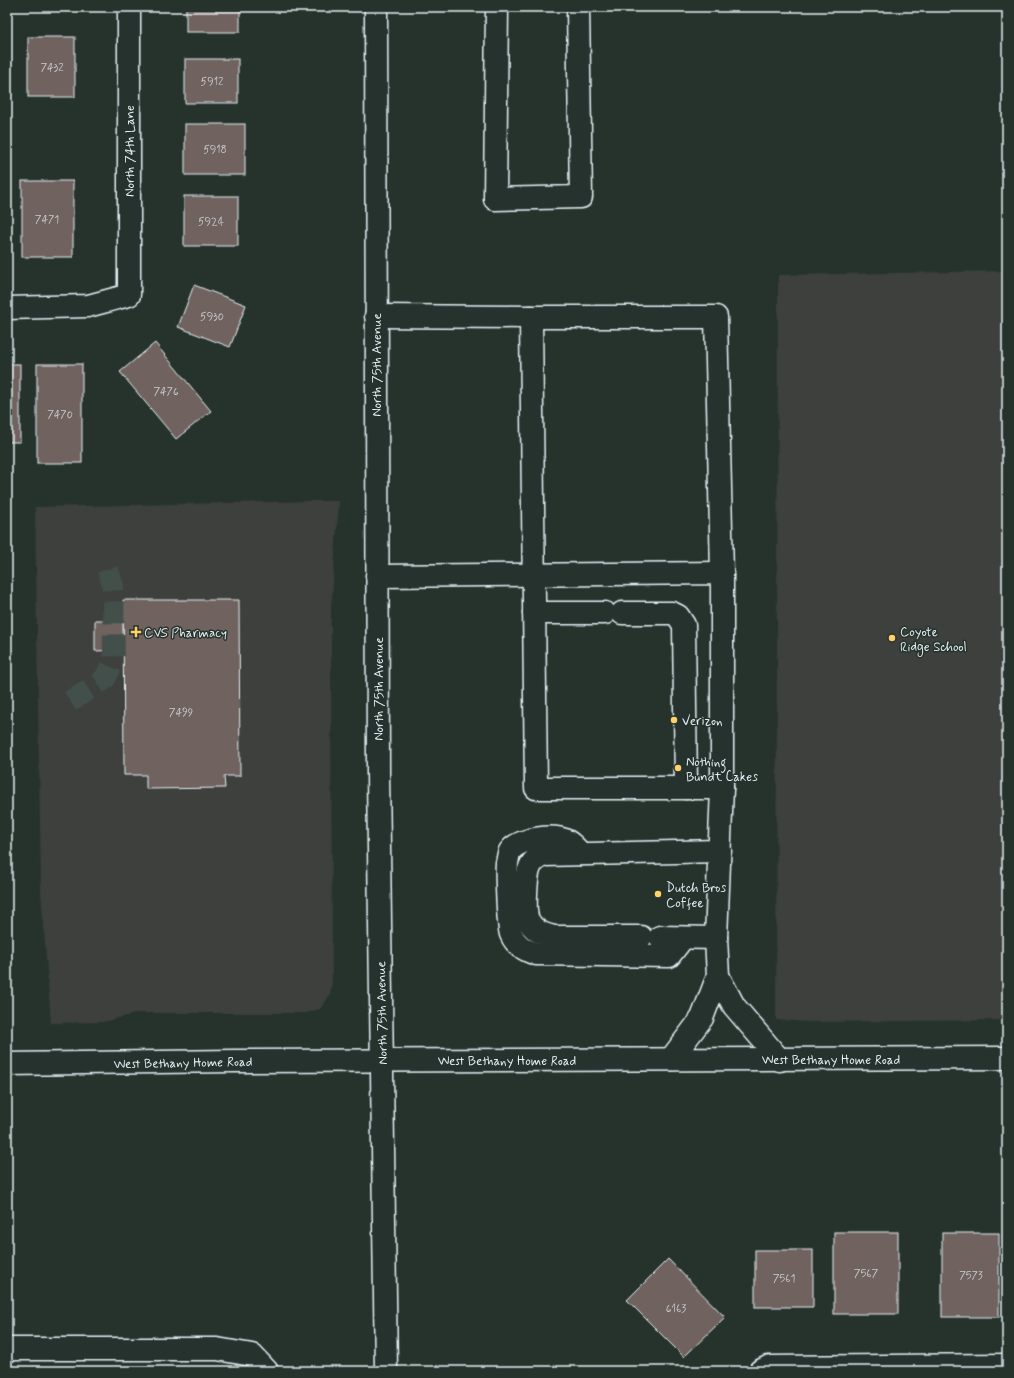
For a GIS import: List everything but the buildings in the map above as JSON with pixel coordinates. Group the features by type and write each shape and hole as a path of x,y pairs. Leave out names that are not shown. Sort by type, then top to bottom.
{"main road":[{"name":"North 74th Lane","path":"7,308 88,306 129,295 129,7"},
{"name":"North 75th Avenue","path":"376,7 377,576 381,1061 384,1118 386,1371"},
{"path":"497,7 495,199 581,197 578,7"},
{"path":"376,316 716,317 722,573 722,788 716,938 718,976 702,1018 670,1059"},
{"path":"531,317 536,788 722,788"},
{"path":"377,576 722,573"},
{"path":"534,613 672,613 678,616 684,625 686,788"},
{"path":"581,854 566,840 549,838 526,840 517,844 509,852 507,864 510,933 516,943 525,950 536,954 669,956 683,938"},
{"path":"716,938 554,936 543,934 528,920 526,882 530,867 535,859 544,855 720,851"},
{"path":"718,976 734,1006 780,1060"},
{"name":"West Bethany Home Road","path":"7,1064 233,1061 1007,1058"},
{"path":"7,1349 216,1349 252,1356 267,1371"},
{"path":"760,1371 768,1367 1007,1365"}],"shaded area":[{"name":"Coyote Ridge School","path":"1007,271 1007,1020 810,1022 776,1020 778,275"},
{"path":"339,501 331,610 332,982 330,995 320,1009 305,1013 139,1013 103,1022 51,1023 41,892 35,507"}],"tunnel":[{"path":"70,701 105,679 114,660 113,586 106,564"}],"place":[{"name":"CVS Pharmacy","path":"136,632"},
{"name":"Coyote Ridge School","path":"892,638"},
{"name":"Verizon","path":"674,720"},
{"name":"Nothing Bundt Cakes","path":"678,768"},
{"name":"Dutch Bros Coffee","path":"658,894"}]}
